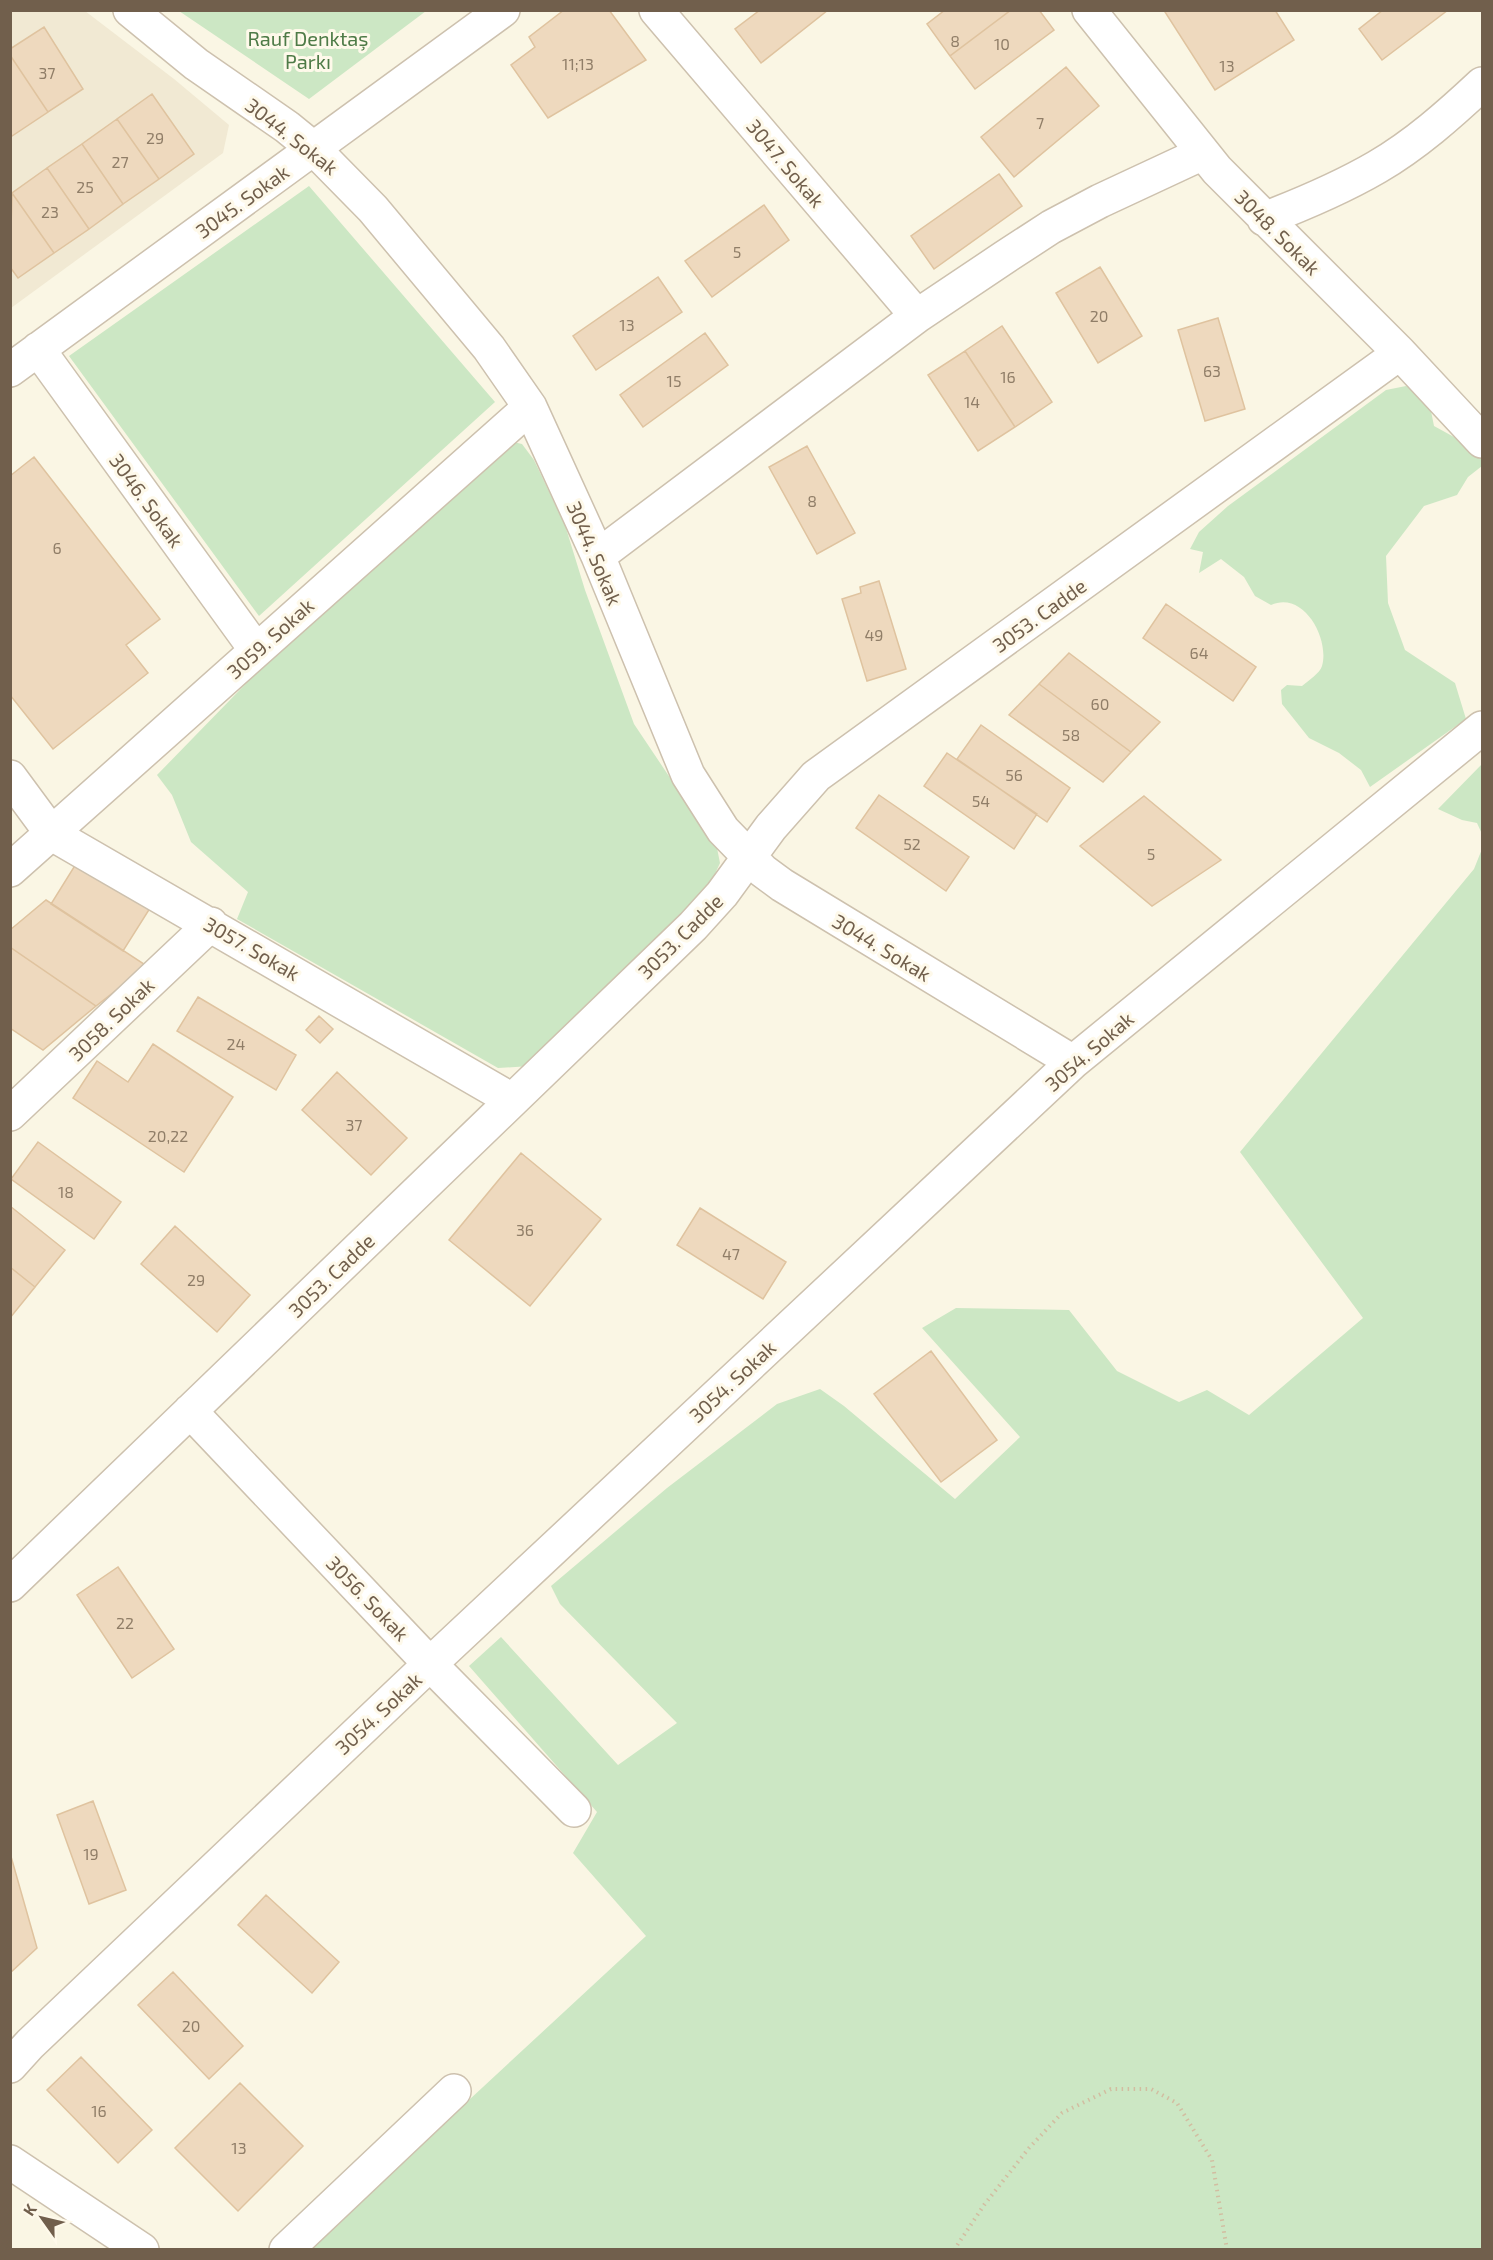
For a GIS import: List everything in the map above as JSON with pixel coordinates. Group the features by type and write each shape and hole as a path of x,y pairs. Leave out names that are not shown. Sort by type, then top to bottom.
{"street":[{"name":"3044. Sokak","path":"130,10 196,64 314,148 373,208 462,313 530,407 598,556 688,775 723,830 769,875 803,899 1073,1062"},
{"name":"3045. Sokak","path":"10,370 503,10"},
{"name":"3047. Sokak","path":"656,10 917,316"},
{"name":"3048. Sokak","path":"1089,10 1203,153 1264,219 1400,353 1482,441"},
{"path":"1264,219 1341,186 1379,166 1427,131 1482,84"},
{"path":"598,556 917,316 1051,227 1100,201 1203,153"},
{"name":"3046. Sokak","path":"38,350 256,650"},
{"name":"3053. Cadde","path":"10,1585 708,911 786,809 816,776 1400,353"},
{"name":"3059. Sokak","path":"10,870 530,407"},
{"name":"3054. Sokak","path":"10,2066 30,2044 430,1664 1073,1062 1482,728"},
{"name":"3057. Sokak","path":"10,777 52,834 512,1100"},
{"name":"3058. Sokak","path":"10,1114 210,924"},
{"name":"3056. Sokak","path":"190,1411 430,1664 574,1810"},
{"path":"286,2250 454,2091"},
{"path":"10,2162 142,2250"}],"path":[{"path":"954,2250 984,2205 1029,2148 1062,2113 1111,2089 1151,2089 1177,2103 1212,2160 1227,2250"}],"shaded area":[{"path":"11,11 85,11 174,79 229,125 223,153 11,308"}],"green space":[{"name":"Rauf Denktaş Parkı","path":"426,10 309,99 179,11"},
{"path":"309,186 495,402 259,616 69,356"},
{"path":"1406,386 1428,396 1434,426 1474,448 1482,458 1482,466 1468,477 1457,495 1424,506 1386,556 1388,603 1405,650 1455,683 1466,719 1370,787 1361,770 1339,753 1309,738 1282,704 1281,690 1287,685 1302,686 1321,669 1322,643 1312,619 1294,604 1283,602 1271,605 1255,596 1244,577 1221,559 1199,573 1203,552 1190,549 1199,532 1228,506 1386,390"},
{"path":"509,441 522,444 534,460 565,525 585,590 634,724 717,848 720,863 702,902 530,1066 498,1068 237,919 248,892 191,842 172,795 157,775 269,660"},
{"path":"1482,764 1482,834 1477,823 1462,820 1438,809"},
{"path":"1482,849 1482,2249 307,2250 646,1936 573,1853 597,1812 469,1666 501,1637 618,1765 677,1723 560,1604 551,1586 667,1488 777,1404 820,1389 844,1406 955,1499 1020,1437 922,1328 956,1308 1069,1310 1117,1371 1179,1402 1207,1390 1249,1415 1363,1318 1240,1152 1474,869"}],"building":[{"path":"564,10 609,10 646,60 548,118 511,65 535,47 529,37"},
{"path":"760,10 828,10 761,63 735,29"},
{"path":"945,10 1011,10 950,56 927,24"},
{"path":"1011,10 1039,10 1054,30 975,89 950,56"},
{"path":"1168,10 1275,10 1294,40 1215,90 1165,12"},
{"path":"1383,10 1448,10 1382,60 1359,29"},
{"path":"44,27 83,89 48,112 10,55 10,49"},
{"path":"10,55 48,112 12,136 10,133"},
{"path":"1066,67 1099,106 1014,177 981,137"},
{"path":"152,94 194,154 159,179 117,119"},
{"path":"117,119 159,179 123,204 82,144"},
{"path":"82,144 123,204 89,229 47,168"},
{"path":"47,168 89,229 54,253 12,193"},
{"path":"999,174 1022,206 934,269 911,236"},
{"path":"12,193 54,253 18,278 10,267"},
{"path":"764,205 789,240 712,297 685,261"},
{"path":"1100,267 1142,336 1098,363 1056,293"},
{"path":"658,277 682,312 596,370 573,336"},
{"path":"1218,318 1245,409 1205,421 1178,330"},
{"path":"1002,326 1052,402 1015,427 965,351"},
{"path":"705,333 728,365 643,427 620,395"},
{"path":"965,351 1015,427 978,451 928,375"},
{"path":"807,446 855,533 817,554 769,467"},
{"path":"34,457 160,619 126,645 148,673 53,749 10,695 10,476"},
{"path":"879,581 906,669 867,681 842,599 861,593 860,587"},
{"path":"1166,604 1256,667 1233,701 1143,638"},
{"path":"1069,653 1160,722 1131,752 1039,684"},
{"path":"1039,684 1131,752 1103,782 1009,715"},
{"path":"981,725 1070,788 1047,822 957,759"},
{"path":"947,753 1037,814 1014,849 924,786"},
{"path":"879,795 969,857 946,891 856,828"},
{"path":"1144,796 1221,860 1152,906 1080,846"},
{"path":"79,859 152,905 123,951 51,904"},
{"path":"46,900 147,966 96,1006 10,947 10,930"},
{"path":"10,947 96,1006 43,1050 10,1028"},
{"path":"198,997 296,1055 276,1090 177,1031"},
{"path":"319,1016 333,1029 320,1043 306,1030"},
{"path":"153,1044 233,1097 184,1172 73,1098 97,1061 128,1082"},
{"path":"337,1072 407,1138 371,1175 302,1110"},
{"path":"38,1142 121,1202 94,1239 11,1179"},
{"path":"521,1153 601,1219 530,1306 449,1240"},
{"path":"10,1206 65,1250 35,1287 10,1267"},
{"path":"700,1208 786,1262 763,1299 677,1245"},
{"path":"175,1226 250,1295 217,1332 141,1264"},
{"path":"10,1267 35,1287 10,1318"},
{"path":"931,1351 997,1440 941,1482 874,1394"},
{"path":"118,1567 174,1649 132,1678 77,1595"},
{"path":"93,1801 126,1890 89,1904 57,1815"},
{"path":"10,1853 37,1948 10,1973"},
{"path":"266,1895 339,1962 312,1993 238,1925"},
{"path":"173,1972 243,2046 209,2079 138,2005"},
{"path":"81,2057 152,2130 118,2163 47,2090"},
{"path":"240,2083 303,2146 238,2211 175,2148"}]}
